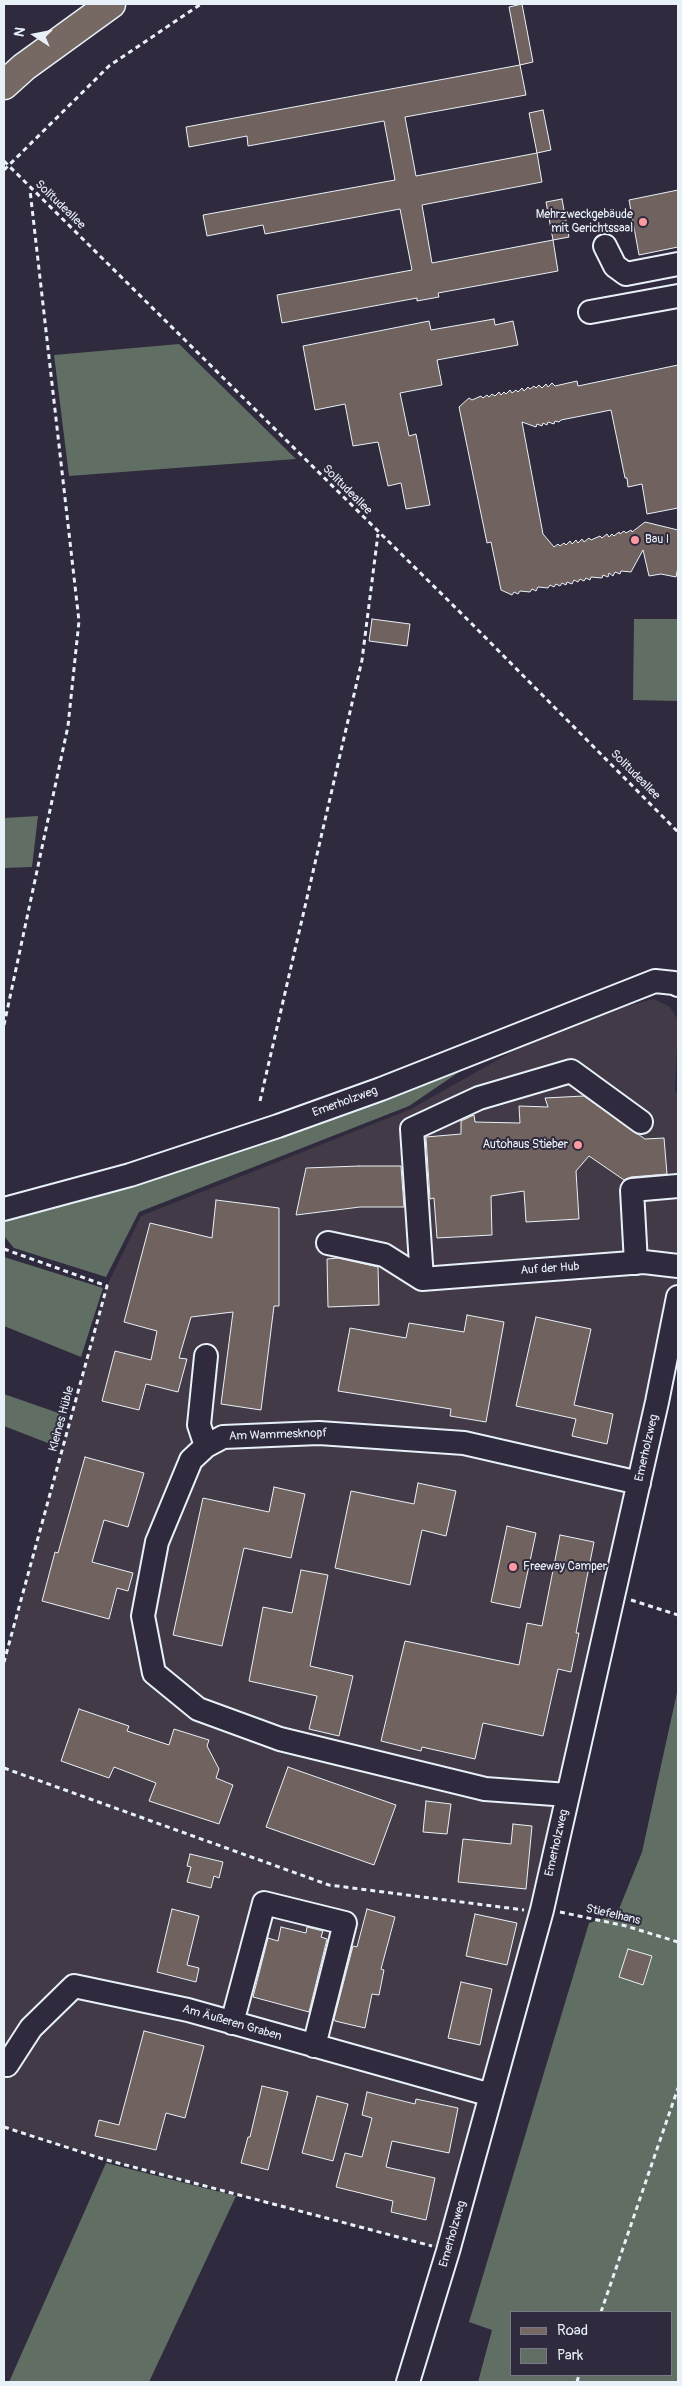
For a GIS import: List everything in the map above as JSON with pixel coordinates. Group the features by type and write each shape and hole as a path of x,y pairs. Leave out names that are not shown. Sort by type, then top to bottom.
{"main road":[{"path":"4,85 24,67 111,4"}],"street":[{"path":"605,246 614,266 626,274 678,264"},
{"path":"590,312 678,296"},
{"name":"Emerholzweg","path":"4,1209 130,1175 278,1126 381,1089 655,981 677,983"},
{"path":"422,1279 412,1129 479,1098 571,1071 641,1122"},
{"path":"636,1263 632,1190 678,1186"},
{"path":"328,1243 384,1255 422,1279"},
{"name":"Auf der Hub","path":"422,1279 636,1263 678,1266"},
{"name":"Emerholzweg","path":"408,2382 448,2251 542,1910 639,1483 678,1297"},
{"path":"206,1356 199,1425 206,1446"},
{"name":"Am Wammesknopf","path":"568,1795 485,1788 280,1739 198,1709 154,1673 143,1616 157,1542 191,1460 206,1446 223,1437 319,1433 455,1442 639,1483"},
{"path":"232,2022 264,1903 345,1923 314,2046"},
{"name":"Am Äußeren Graben","path":"4,2064 7,2065 31,2028 74,1986 188,2010 491,2095"}],"path":[{"path":"4,170 109,66 201,4"},
{"name":"Solitudeallee","path":"4,161 30,189 131,286 379,534 472,624 678,832"},
{"path":"4,1025 68,726 79,621 30,189"},
{"path":"260,1101 362,660 379,534"},
{"name":"Kleines Hüble","path":"4,1249 107,1286 4,1662"},
{"path":"614,1594 678,1615"},
{"name":"Stiefelhans","path":"4,1768 329,1885 542,1910 626,1926 678,1942"},
{"path":"601,2311 678,2088"},
{"path":"4,2127 103,2159 448,2251"}],"shaded area":[{"path":"654,999 670,1007 678,1020 675,1090 678,1097 678,1297 448,2251 103,2159 4,2127 4,1662 107,1286 141,1216 411,1109 524,1045 620,1008"}],"green space":[{"path":"179,344 296,459 69,476 54,355"},
{"path":"634,619 678,619 678,701 633,700"},
{"path":"38,816 32,867 4,868 4,818"},
{"path":"465,1068 409,1106 139,1212 106,1277 14,1248 4,1236 4,1216 145,1181"},
{"path":"4,1257 103,1288 81,1357 4,1326"},
{"path":"4,1394 67,1416 58,1447 4,1426"},
{"path":"678,1688 678,2382 478,2382 492,2330 469,2322 589,1923 617,1914 642,1852"},
{"path":"106,2163 236,2196 149,2382 9,2382"}],"building":[{"path":"522,4 533,62 520,65 509,7"},
{"path":"520,65 526,95 405,117 416,176 537,153 542,182 422,205 432,263 553,240 558,271 438,293 439,297 417,301 417,298 282,323 277,295 412,270 400,209 265,234 263,225 207,236 203,215 395,180 384,121 248,146 247,136 189,147 186,127"},
{"path":"543,110 551,150 537,153 529,113"},
{"name":"Mehrzweckgebäude mit Gerichtssaal","path":"678,190 678,247 639,255 629,200"},
{"path":"562,199 569,237 553,240 546,202"},
{"path":"494,319 495,325 513,321 518,345 437,360 442,385 400,393 409,436 416,434 430,505 406,509 401,483 388,486 378,442 353,446 345,404 315,410 303,346 429,321 431,330"},
{"path":"678,365 678,508 647,514 642,484 628,487 611,410 559,422 555,421 554,424 548,422 547,425 543,423 542,426 537,424 536,427 522,422 543,534 554,547 564,543 566,545 570,541 572,544 576,540 578,543 582,539 584,542 589,538 591,540 600,536 602,538 607,534 609,537 619,532 620,534 624,531 626,533 631,530 632,532 645,522 678,530 678,567 676,577 661,574 649,576 643,550 631,572 621,571 620,574 615,572 613,576 609,573 608,577 603,575 602,578 591,577 590,580 586,578 584,581 580,579 578,582 574,580 572,584 567,582 566,585 562,583 560,586 556,584 554,587 550,585 548,588 538,587 536,591 532,589 530,592 520,591 518,594 514,592 512,595 501,590 491,542 487,543 459,407 469,398 472,400 481,396 483,398 487,395 489,397 492,394 495,396 499,392 501,395 504,392 506,394 510,390 512,393 516,390 518,392 522,388 524,391 528,387 530,389 534,386 536,388 539,385 542,388 546,384 548,387 552,383 555,386 577,381 578,386"},
{"path":"372,619 410,624 407,646 369,641"},
{"path":"584,1096 645,1139 664,1138 667,1174 631,1177 624,1180 589,1156 576,1171 579,1219 526,1222 524,1191 491,1196 492,1235 437,1238 434,1198 430,1199 426,1137 461,1134 461,1121 474,1115 475,1122 520,1123 519,1106 548,1107 545,1098"},
{"path":"401,1166 404,1207 360,1207 296,1215 306,1168"},
{"path":"216,1200 279,1208 279,1306 274,1306 261,1410 221,1404 233,1312 191,1317 179,1358 187,1359 178,1392 146,1384 139,1410 102,1401 115,1351 151,1360 157,1331 124,1322 150,1223 212,1238"},
{"path":"338,1258 378,1267 379,1305 328,1307 327,1259"},
{"path":"467,1315 504,1322 486,1422 450,1416 451,1409 338,1391 350,1328 406,1338 409,1323 464,1332"},
{"path":"536,1317 591,1329 574,1405 613,1414 607,1444 572,1436 576,1419 516,1406"},
{"path":"85,1457 144,1473 128,1527 104,1520 92,1562 133,1573 128,1591 117,1588 109,1619 42,1601 55,1552 58,1553"},
{"path":"418,1483 456,1491 446,1536 422,1530 410,1585 335,1568 351,1491 414,1504"},
{"path":"274,1487 305,1494 291,1558 244,1548 222,1646 173,1635 203,1498 269,1512"},
{"name":"Freeway Camper","path":"507,1526 536,1533 520,1608 491,1602"},
{"path":"560,1535 594,1542 576,1633 579,1633 571,1672 558,1669 543,1736 483,1723 475,1759 422,1747 421,1751 381,1741 405,1641 519,1665 527,1623 542,1626"},
{"path":"301,1570 328,1575 310,1666 353,1676 339,1736 309,1729 317,1696 249,1681 263,1607 292,1613"},
{"path":"79,1709 129,1726 127,1731 169,1745 174,1729 209,1740 207,1746 219,1769 216,1778 233,1785 219,1824 149,1801 156,1783 114,1767 109,1778 61,1761"},
{"path":"288,1767 396,1805 374,1865 266,1827"},
{"path":"426,1801 451,1804 447,1834 423,1832"},
{"path":"513,1824 532,1826 526,1889 458,1882 463,1839 511,1844"},
{"path":"190,1854 223,1862 219,1878 214,1876 211,1888 187,1882 191,1867 187,1866"},
{"path":"172,1909 199,1916 187,1965 199,1968 196,1982 157,1972"},
{"path":"367,1909 395,1917 381,1969 384,1970 379,1995 372,1994 365,2028 335,2021 334,2019 353,1946 357,1947"},
{"path":"475,1914 517,1923 507,1965 466,1956"},
{"path":"281,1927 306,1933 307,1927 323,1931 321,1937 327,1939 309,2012 253,1997 268,1938 278,1941"},
{"path":"628,1949 652,1956 643,1985 619,1977"},
{"path":"461,1982 492,1989 480,2045 448,2038"},
{"path":"144,2031 204,2046 185,2118 166,2113 156,2150 95,2136 99,2120 119,2125"},
{"path":"262,2086 288,2092 268,2170 241,2163 248,2137 250,2137"},
{"path":"367,2092 415,2104 416,2099 458,2108 449,2153 392,2141 386,2167 435,2178 426,2220 391,2212 393,2201 336,2187 345,2153 362,2157 372,2118 362,2115"},
{"path":"317,2096 348,2104 333,2161 302,2153"}],"place":[{"name":"Mehrzweckgebäude mit Gerichtssaal","path":"643,222"},
{"name":"Bau I","path":"635,540"},
{"name":"Autohaus Stieber","path":"578,1145"},
{"name":"Freeway Camper","path":"513,1567"}]}
